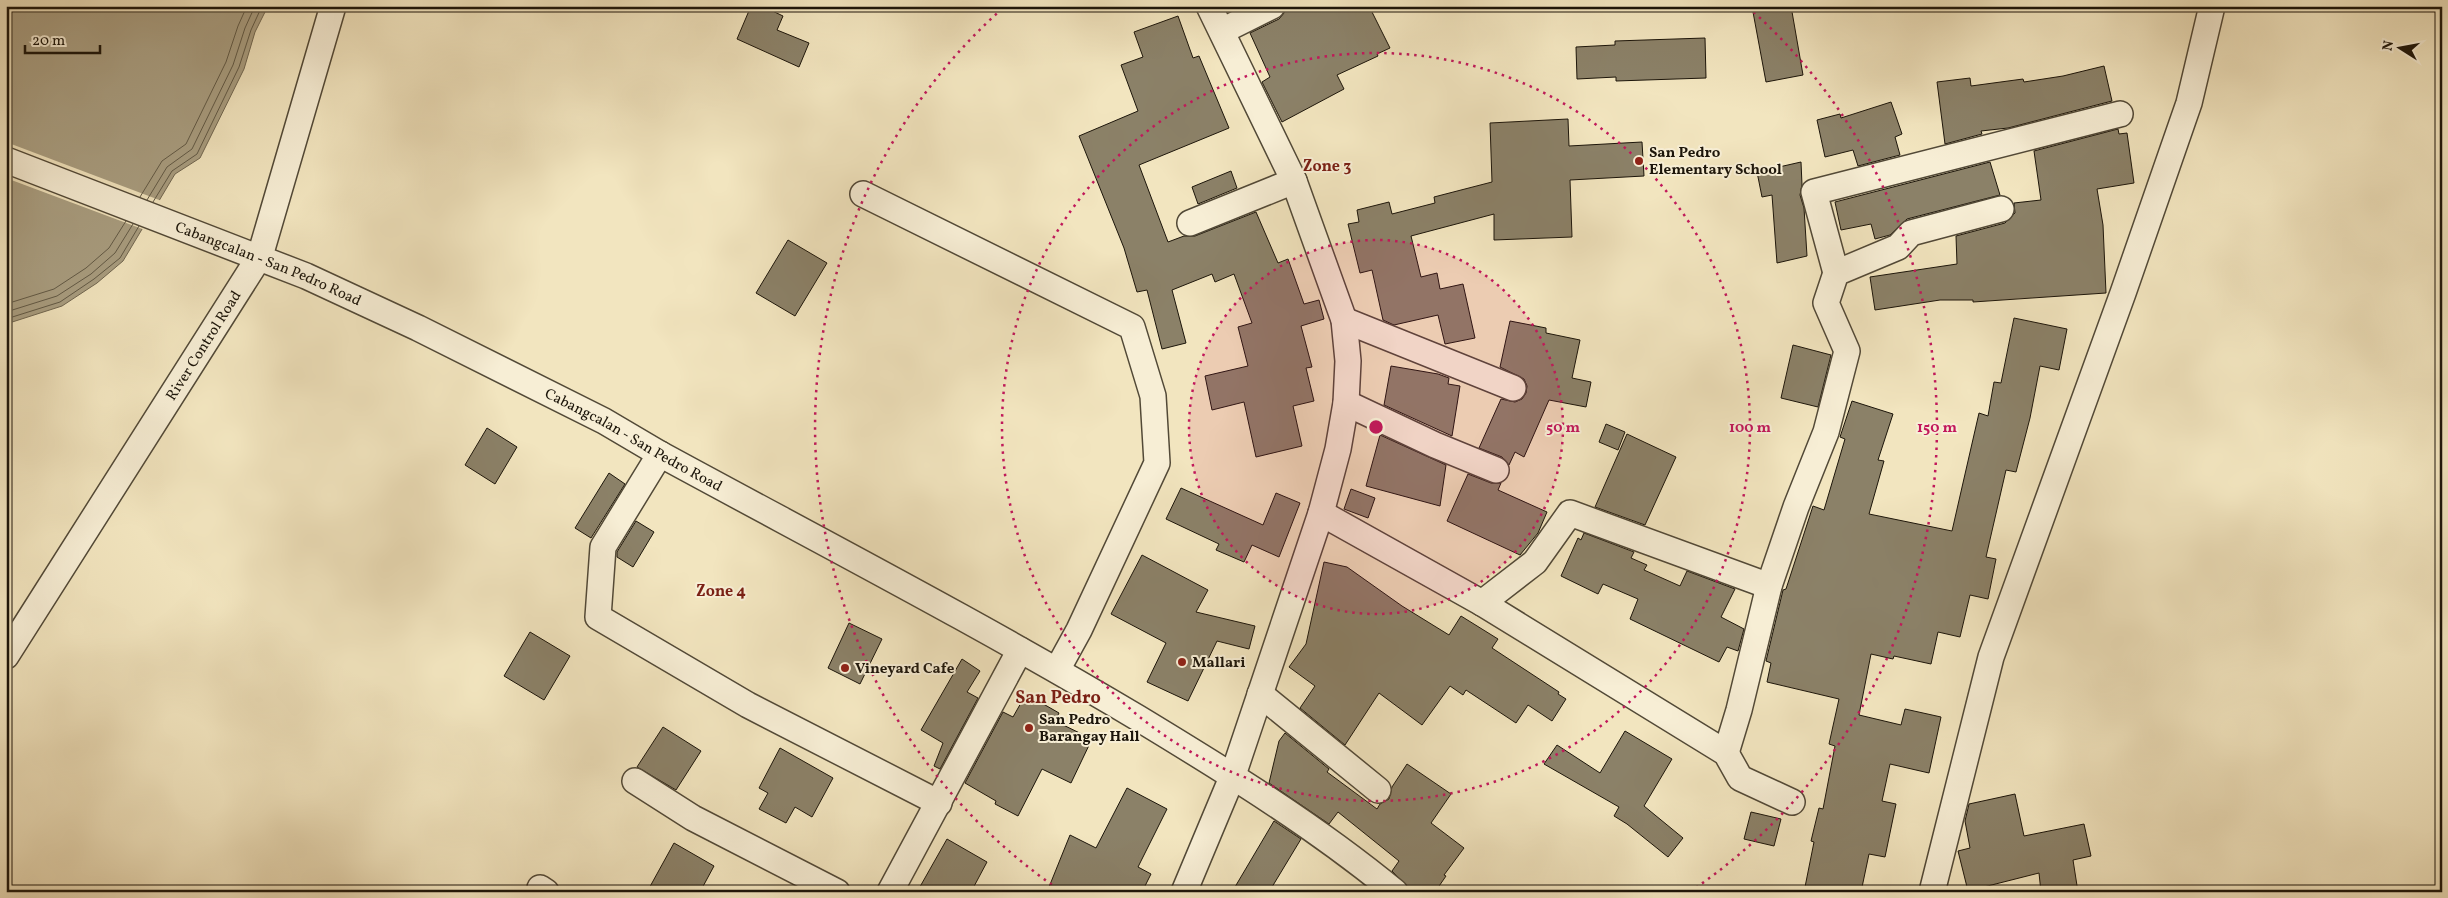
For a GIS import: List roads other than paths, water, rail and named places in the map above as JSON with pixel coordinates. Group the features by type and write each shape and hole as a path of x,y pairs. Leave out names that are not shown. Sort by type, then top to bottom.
{"street":[{"name":"River Control Road","path":"6,656 260,256 333,6"},
{"path":"1184,892 1232,775 1321,514 1338,449 1346,403 1348,361 1344,320 1294,181 1209,6"},
{"path":"1222,31 1272,6"},
{"path":"1932,892 1991,658 2189,103 2212,6"},
{"path":"1726,753 1739,710 1769,586 1796,507 1826,432 1847,351 1826,303 1836,273 1814,192 2120,114"},
{"name":"Cabangcalan - San Pedro Road","path":"6,160 260,256 418,328 604,421 660,454 1057,670 1232,775 1355,859 1395,892"},
{"path":"1190,222 1294,181"},
{"path":"863,194 1132,327 1153,396 1158,463 1080,630 1057,670"},
{"path":"1836,273 1898,247 1911,233 2001,209"},
{"path":"1344,320 1513,388"},
{"path":"1346,403 1435,445 1496,470"},
{"path":"660,454 603,547 598,617 748,705 939,803"},
{"path":"1482,602 1535,562 1570,513 1769,586"},
{"path":"1321,514 1482,602 1726,753 1740,778 1792,802"},
{"path":"890,892 1020,650"},
{"path":"1260,694 1378,790"},
{"path":"635,781 693,818 837,892"}],"water":[{"path":"6,6 268,6 255,32 244,69 200,158 175,174 123,261 97,283 62,306 6,324"}],"place":[{"name":"San Pedro Elementary School","path":"1639,161"},
{"name":"Mallari","path":"1182,662"},
{"name":"Vineyard Cafe","path":"845,668"},
{"name":"San Pedro Barangay Hall","path":"1029,728"}],"district":[{"name":"Zone 3","path":"1327,165"},
{"name":"Zone 4","path":"721,590"},
{"name":"San Pedro","path":"1058,697"}]}
